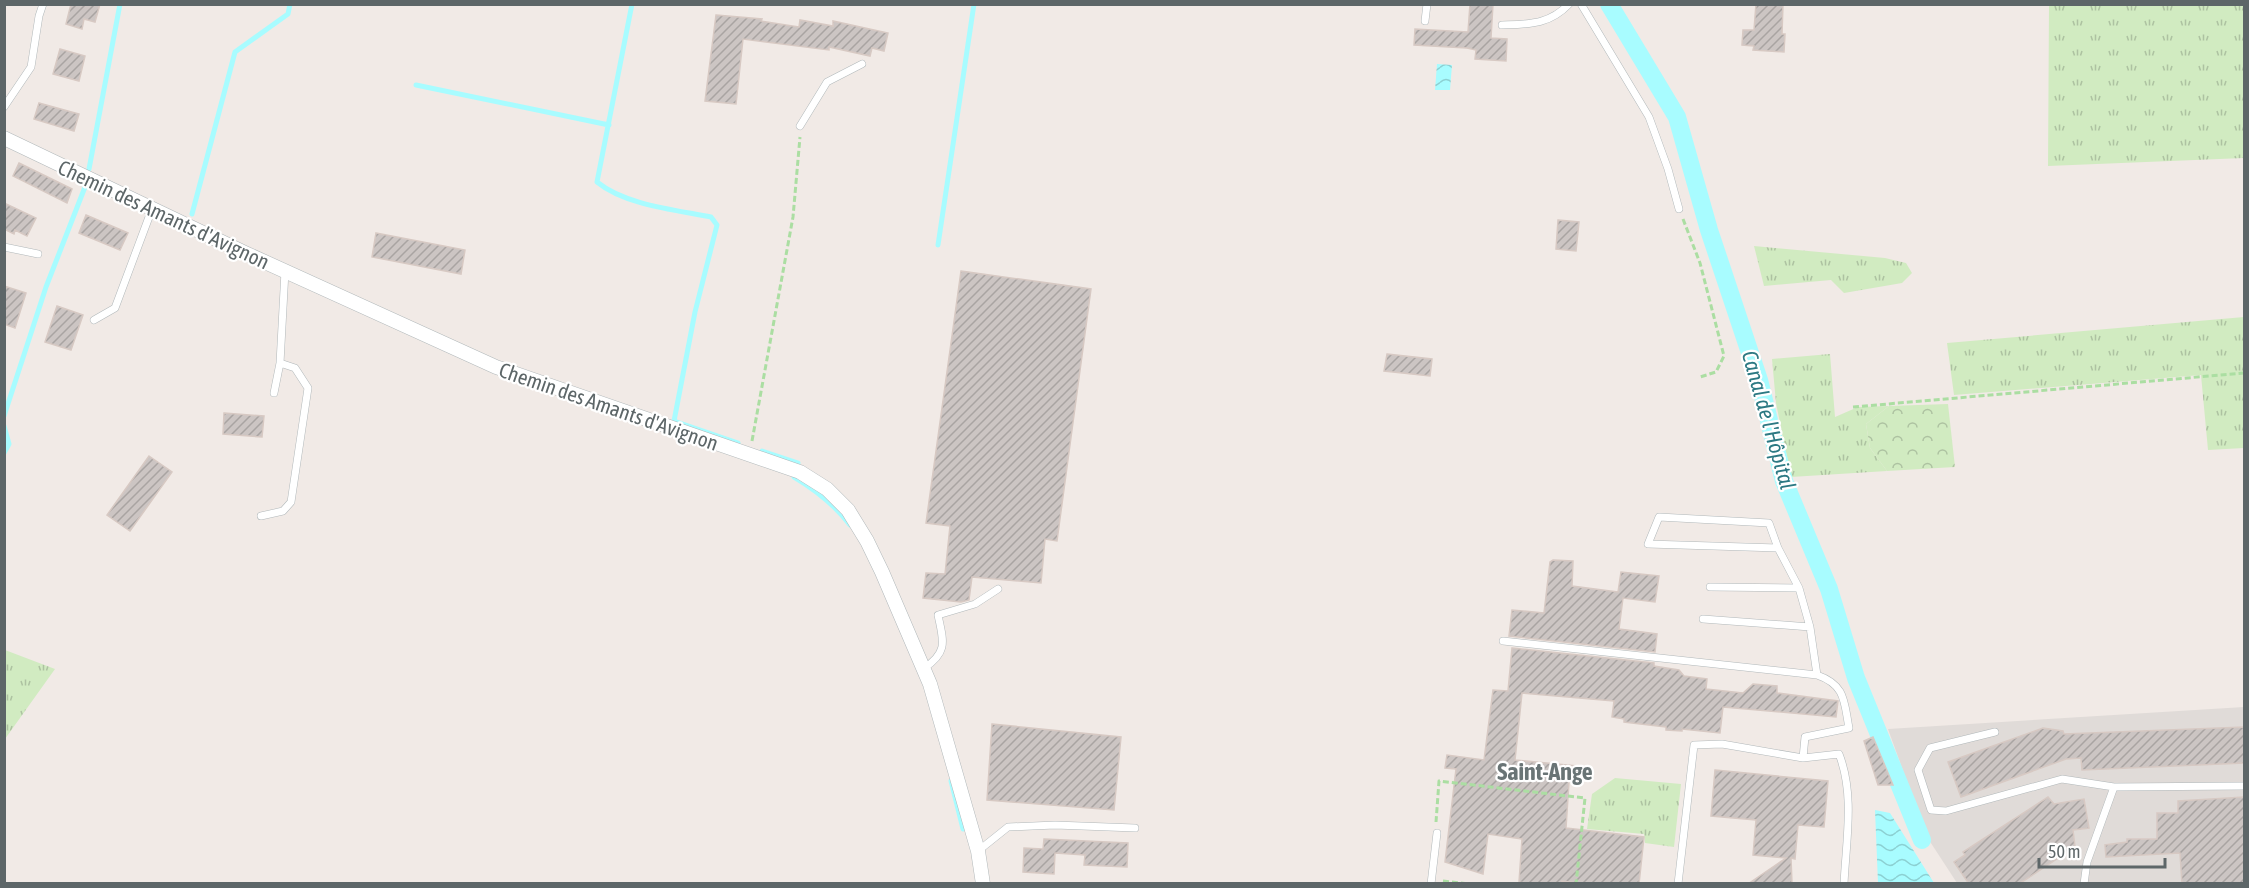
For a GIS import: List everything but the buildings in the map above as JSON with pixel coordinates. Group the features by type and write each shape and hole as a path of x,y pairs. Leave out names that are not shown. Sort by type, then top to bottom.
{"street":[{"name":"Chemin des Amants d'Avignon","path":"5,140 496,367 800,472 827,489 848,510 867,541 924,668 978,850 983,884"}],"lane":[{"path":"4,107 31,67 43,4"},
{"path":"1425,21 1427,4"},
{"path":"1502,25 1538,24 1563,11 1569,4"},
{"path":"1581,4 1649,117 1679,209"},
{"path":"800,126 827,82 862,64"},
{"path":"94,320 115,308 152,209"},
{"path":"4,248 38,254"},
{"path":"274,393 280,363 285,271"},
{"path":"261,516 283,511 291,502 308,388 295,368 280,363"},
{"path":"1778,548 1648,544 1659,517 1768,524 1799,588 1810,627 1817,675"},
{"path":"1710,586 1799,588"},
{"path":"924,668 936,661 944,645 938,615 975,604 998,589"},
{"path":"1703,619 1810,627"},
{"path":"1503,640 1817,675 1829,679 1843,693 1849,728 1805,737 1803,758"},
{"path":"1995,732 1930,748 1918,770 1931,810 1946,811 2062,778 2114,787 2244,786"},
{"path":"1678,884 1694,745 1722,744 1803,758 1839,754 1846,771 1849,799 1844,884"},
{"path":"2084,884 2087,862 2114,787"},
{"path":"978,850 1008,827 1056,825 1135,828"},
{"path":"1432,881 1437,833"}],"path":[{"path":"748,455 754,433 793,217 800,126"},
{"path":"1679,209 1700,263 1724,356 1716,372 1700,377"},
{"path":"1853,407 2244,373"},
{"path":"1437,833 1435,829 1439,781 1585,798 1576,884"},
{"path":"1432,881 1470,884"}],"shaded area":[{"path":"2244,707 2244,883 1957,883 1927,837 1888,729"}],"green space":[{"path":"2049,5 2244,5 2244,158 2048,166"},
{"path":"1754,246 1885,258 1906,263 1912,273 1902,283 1844,293 1831,280 1764,286"},
{"path":"2244,317 2244,448 2208,450 2201,375 1954,395 1947,343"},
{"path":"1830,354 1835,417 1858,407 1889,406 1866,424 1870,448 1887,471 1791,477 1776,403 1772,359"},
{"path":"1948,404 1955,467 1887,471 1870,448 1866,424 1889,406"},
{"path":"4,650 55,669 5,739"},
{"path":"1615,778 1681,784 1674,847 1645,843 1644,834 1587,829 1592,794"}],"water":[{"path":"1437,64 1452,65 1450,90 1435,90"},
{"path":"1875,810 1890,813 1934,883 1878,883"}],"waterway":[{"path":"89,169 120,4"},
{"path":"192,214 235,52 288,14 290,4"},
{"path":"632,4 597,182 609,190 636,201 711,217 717,225 695,312 674,421 738,443"},
{"path":"938,245 974,4"},
{"name":"Canal de l'Hôpital","path":"1609,4 1677,117 1709,230 1759,380 1784,481 1829,589 1856,678 1922,840"},
{"path":"416,85 609,125"},
{"path":"4,416 46,287 85,187"},
{"path":"4,426 9,444 4,453"},
{"path":"762,451 798,463"},
{"path":"794,477 824,498 850,525"},
{"path":"951,781 963,829"}],"district":[{"name":"Saint-Ange","path":"1545,771"}]}
